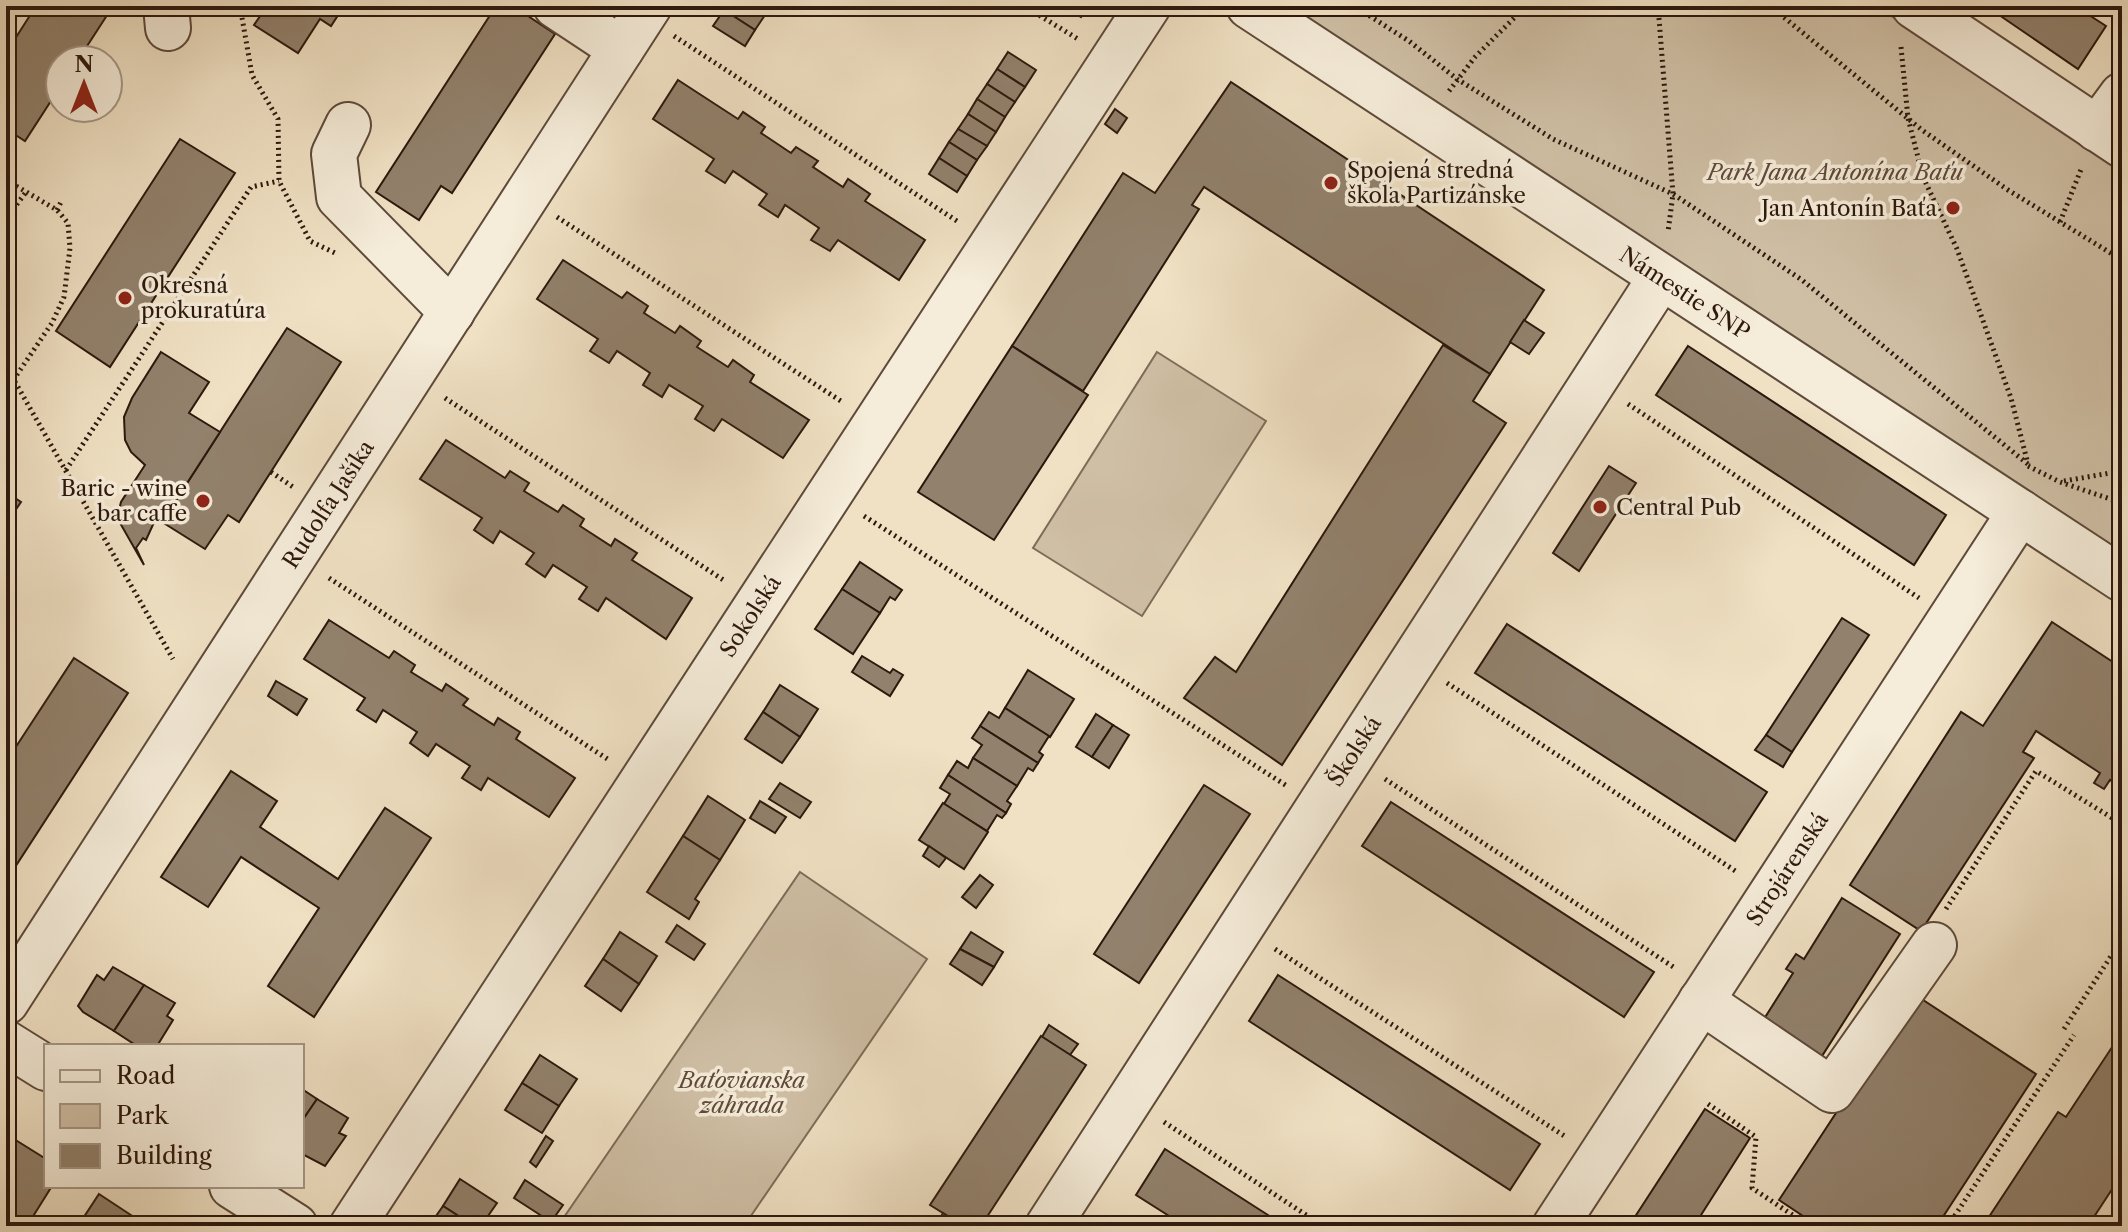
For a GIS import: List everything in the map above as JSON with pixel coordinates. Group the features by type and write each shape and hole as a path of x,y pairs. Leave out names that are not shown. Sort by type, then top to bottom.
{"street":[{"path":"556,6 638,24"},
{"name":"Sokolská","path":"352,1226 1148,6"},
{"name":"Námestie SNP","path":"1249,6 2122,579"},
{"path":"1907,21 2114,123"},
{"name":"Rudolfa Jašíka","path":"6,1002 638,24"},
{"path":"348,125 334,154 339,197 452,312"},
{"name":"Školská","path":"1048,1226 1661,277"},
{"name":"Strojárenská","path":"1555,1226 2020,512"},
{"path":"1705,995 1832,1090 1938,930"},
{"path":"6,1043 44,1067"},
{"path":"235,1188 295,1226"}],"path":[{"path":"1024,6 1112,60"},
{"path":"1354,6 1409,41 1457,79 1553,139 1673,194 1802,280 2029,465 2011,398 1957,249 1923,177 1908,118 1907,21"},
{"path":"1431,126 1457,79 1526,6"},
{"path":"1658,6 1673,194 1661,277"},
{"path":"1770,6 1922,130 2008,190 2122,260"},
{"path":"638,24 992,245"},
{"path":"2060,222 2114,123"},
{"path":"6,180 57,210 68,223 70,248 64,297 52,323 14,379"},
{"path":"66,470 251,187 279,181"},
{"path":"6,219 26,192"},
{"path":"526,197 876,423"},
{"path":"57,210 61,202"},
{"path":"6,366 173,659"},
{"path":"411,375 759,603"},
{"path":"1593,382 1949,618"},
{"path":"2060,482 2122,471"},
{"path":"830,494 1319,807"},
{"path":"294,556 642,781"},
{"path":"1413,661 1771,894"},
{"path":"1351,756 1705,995"},
{"path":"1938,930 2036,771 2122,824"},
{"path":"1241,927 1599,1158"},
{"path":"2064,1029 2122,940"},
{"path":"1948,1226 2074,1035"},
{"path":"1129,1100 1323,1226"},
{"path":"1708,1104 1756,1137 1752,1188 1809,1226"}],"green space":[{"name":"Park Jana Antonína Baťu","path":"1284,6 1876,6 2122,167 2122,552"},
{"path":"1157,352 1266,421 1142,616 1033,548"},
{"name":"Baťovianska záhrada","path":"800,872 927,959 744,1226 558,1226"}],"building":[{"path":"36,6 113,6 88,44 44,44 44,112 25,141 14,134 6,146 6,53"},
{"path":"267,6 344,6 331,26 320,19 298,53 254,25"},
{"path":"496,6 513,6 555,34 452,193 441,186 419,220 376,192"},
{"path":"726,6 751,6 765,15 755,30 724,10"},
{"path":"1064,6 1088,6 1081,17"},
{"path":"1986,6 2075,6 2106,26 2078,69"},
{"path":"724,10 755,30 745,46 713,26"},
{"path":"1008,52 1036,70 1025,87 997,69"},
{"path":"997,69 1025,87 1015,102 987,84"},
{"path":"678,80 738,119 743,112 765,127 761,133 791,153 796,147 818,161 813,167 843,187 848,179 870,194 865,201 925,240 899,280 838,240 830,251 811,240 819,228 785,205 778,217 759,205 767,194 733,171 725,183 706,171 714,159 653,119"},
{"path":"1231,82 1544,290 1490,374 1204,187 1192,205 1199,209 1083,391 1012,346 1123,173 1155,193"},
{"path":"987,84 1015,102 1005,117 977,99"},
{"path":"977,99 1005,117 996,132 968,114"},
{"path":"1115,109 1127,118 1117,133 1105,124"},
{"path":"968,114 996,132 987,146 958,129"},
{"path":"958,129 987,146 977,160 949,142"},
{"path":"180,139 235,173 110,367 56,331"},
{"path":"949,142 977,160 967,176 939,158"},
{"path":"939,158 967,176 957,192 929,174"},
{"path":"563,260 622,298 627,292 648,306 644,313 675,333 680,326 701,341 697,347 728,367 733,360 754,375 750,382 809,420 783,458 722,419 714,431 695,419 703,406 669,385 662,397 643,385 650,373 617,351 609,363 590,351 598,339 537,299"},
{"path":"1524,320 1544,333 1529,354 1510,342"},
{"path":"287,328 341,362 239,522 228,515 205,549 162,522"},
{"path":"1443,345 1490,374 1473,401 1506,423 1282,765 1184,698 1215,657 1236,672"},
{"path":"1012,346 1088,395 994,540 918,492"},
{"path":"1688,346 1946,515 1914,565 1656,395"},
{"path":"161,352 209,382 189,413 220,432 162,522 156,518 146,540 143,538 136,548 144,565 118,514 121,502 145,465 131,452 125,440 124,417 132,398"},
{"path":"446,440 505,478 510,471 529,483 524,491 558,512 563,505 584,519 580,526 611,546 615,539 637,553 632,560 692,598 666,639 606,598 598,611 579,599 587,587 553,565 545,577 526,564 534,553 500,531 493,543 474,530 482,518 420,479"},
{"path":"1609,466 1636,483 1579,571 1553,553"},
{"path":"6,492 21,502 6,524"},
{"path":"860,562 902,590 895,600 890,597 880,613 842,589"},
{"path":"842,589 880,613 853,654 815,629"},
{"path":"1842,618 1869,635 1792,752 1766,735"},
{"path":"329,620 389,658 394,651 415,665 411,672 442,691 446,684 468,699 463,705 494,725 498,718 520,732 516,739 575,778 549,817 488,778 481,790 462,778 470,766 436,744 428,756 410,743 417,732 383,710 376,722 357,710 365,698 304,659"},
{"path":"2052,622 2122,668 2122,788 2110,780 2104,789 2094,783 2100,773 2036,731 2023,752 2034,758 1921,931 1850,885 1961,712 1983,726"},
{"path":"1507,624 1767,792 1735,841 1475,673"},
{"path":"862,656 890,673 893,669 903,675 890,696 852,672"},
{"path":"74,658 128,693 6,881 6,762"},
{"path":"1028,670 1074,699 1050,737 1005,708"},
{"path":"276,681 307,699 297,715 268,696"},
{"path":"780,685 818,709 800,737 763,712"},
{"path":"1005,708 1049,736 1039,752 1043,755 1038,763 980,726 989,712 999,718"},
{"path":"763,712 800,737 782,763 745,739"},
{"path":"1096,714 1113,725 1092,757 1076,747"},
{"path":"1113,725 1129,735 1109,768 1092,757"},
{"path":"980,726 1038,763 1033,771 1028,768 1017,786 973,758 982,745 972,738"},
{"path":"1766,735 1792,752 1783,767 1755,750"},
{"path":"973,758 1017,786 1007,801 1011,804 1006,813 948,775 957,761 968,768"},
{"path":"231,771 277,801 260,827 338,879 385,808 431,838 314,1017 268,986 319,908 241,857 208,907 161,877"},
{"path":"948,775 1006,813 1002,818 997,815 987,831 944,804 950,794 940,788"},
{"path":"780,783 811,802 800,818 769,799"},
{"path":"1204,785 1250,814 1139,983 1094,954"},
{"path":"708,796 745,820 720,860 683,836"},
{"path":"760,801 786,817 775,833 750,818"},
{"path":"1391,802 1654,972 1624,1017 1362,846"},
{"path":"943,803 988,832 964,869 919,840"},
{"path":"683,836 720,860 695,899 699,902 689,919 647,892"},
{"path":"929,846 946,858 939,867 923,856"},
{"path":"980,875 993,885 976,908 962,897"},
{"path":"1842,898 1900,934 1822,1056 1764,1019 1793,973 1786,969 1796,954 1804,959"},
{"path":"677,925 705,944 694,960 666,942"},
{"path":"620,932 657,956 639,984 603,959"},
{"path":"971,932 1003,952 994,967 960,949"},
{"path":"960,949 994,967 982,985 950,964"},
{"path":"603,959 639,984 621,1011 585,986"},
{"path":"113,967 144,985 114,1031 78,1006 97,975 104,980"},
{"path":"1278,975 1540,1144 1510,1190 1249,1021"},
{"path":"144,985 175,1003 167,1016 173,1020 158,1044 134,1044 114,1031"},
{"path":"1914,994 2036,1074 1937,1226 1818,1226 1779,1200"},
{"path":"1049,1025 1078,1044 1070,1055 1042,1037"},
{"path":"2122,1032 2122,1174 2088,1226 1983,1226 2058,1112 2066,1117"},
{"path":"1041,1036 1086,1065 981,1226 964,1226 930,1205"},
{"path":"540,1055 577,1079 559,1106 522,1083"},
{"path":"522,1083 559,1106 542,1133 505,1110"},
{"path":"304,1090 317,1099 304,1118"},
{"path":"317,1099 348,1118 339,1133 346,1136 325,1166 304,1155 304,1118"},
{"path":"1705,1109 1750,1138 1694,1226 1629,1226"},
{"path":"6,1134 44,1158 44,1188 51,1188 27,1226 6,1226"},
{"path":"546,1136 553,1141 536,1167 530,1162"},
{"path":"1165,1149 1285,1226 1185,1226 1136,1195"},
{"path":"460,1179 497,1203 481,1226 474,1226 443,1206"},
{"path":"525,1180 563,1205 551,1222 514,1198"},
{"path":"99,1194 146,1225 78,1226"},
{"path":"443,1206 474,1226 429,1226"},
{"path":"943,1213 962,1225 962,1226 936,1226"}],"place":[{"name":"Spojená stredná škola Partizánske","path":"1331,183"},
{"name":"Jan Antonín Baťa","path":"1953,208"},
{"name":"Okresná prokuratúra","path":"125,298"},
{"name":"Baric - wine bar caffe","path":"203,501"},
{"name":"Central Pub","path":"1600,507"}]}
